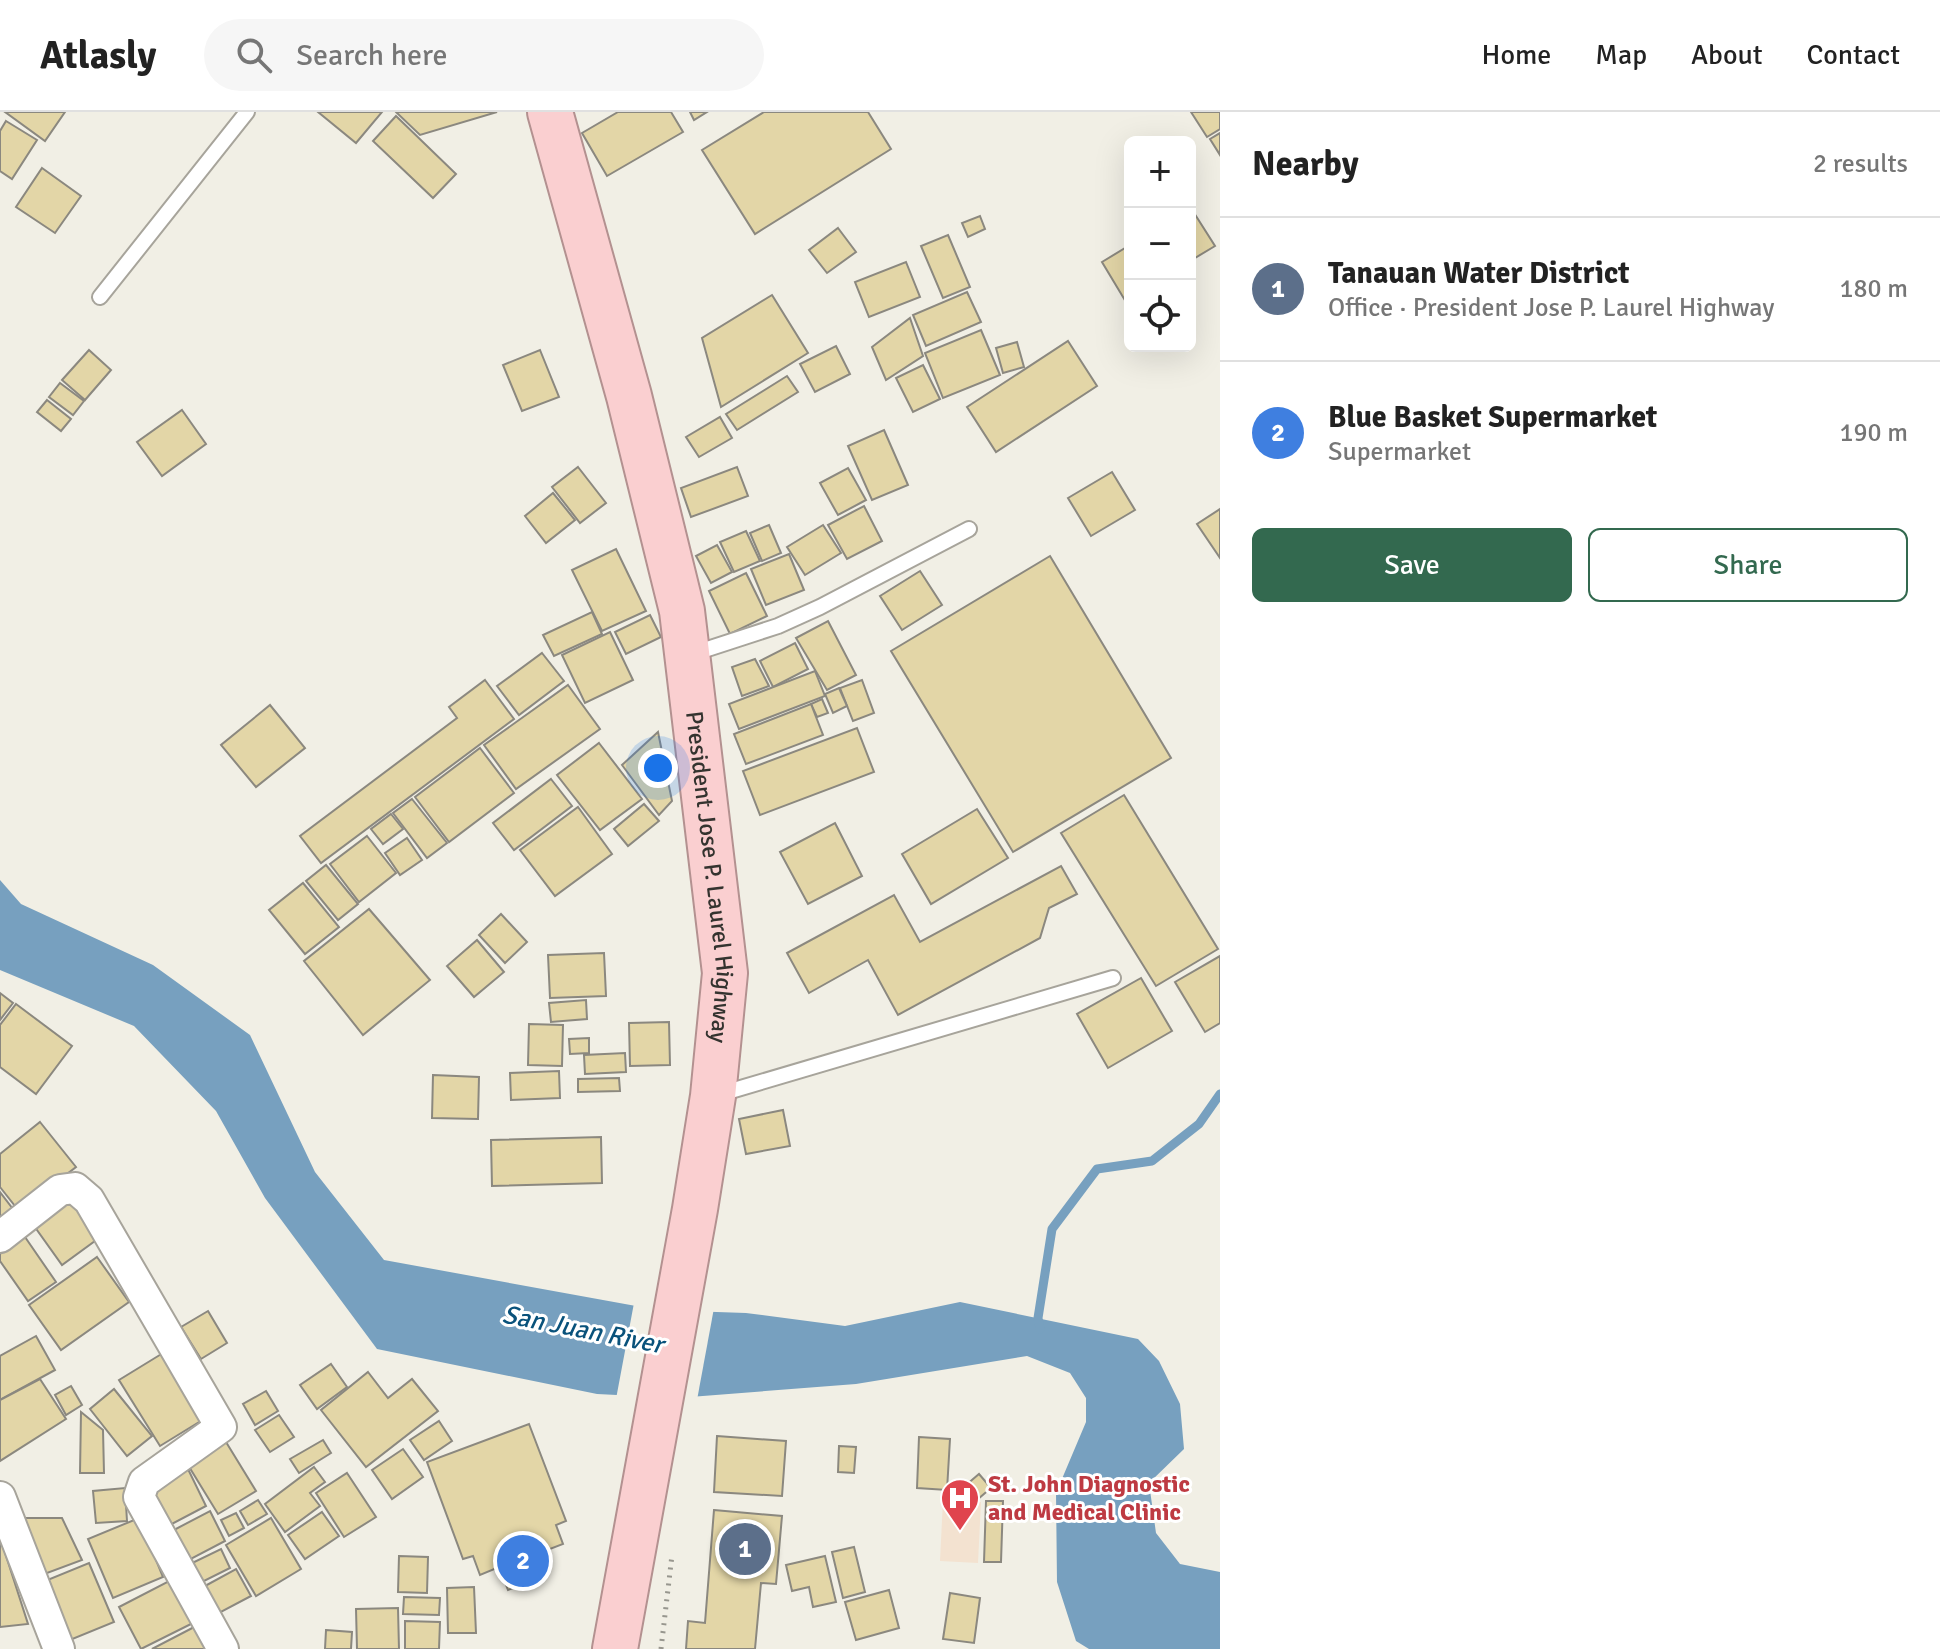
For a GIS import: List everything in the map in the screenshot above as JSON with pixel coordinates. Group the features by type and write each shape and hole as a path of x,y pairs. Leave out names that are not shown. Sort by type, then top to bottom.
{"highway":[{"name":"President Jose P. Laurel Highway","path":"550,112 671,562 688,655 725,973 713,1096 695,1209 615,1649"}],"street":[{"path":"0,1237 60,1190 75,1188 89,1200 221,1427 144,1482 139,1497 223,1649"},
{"path":"0,1497 59,1649"}],"lane":[{"path":"100,297 247,112"},
{"path":"688,655 806,613 969,529"},
{"path":"713,1096 1113,978"}],"shaded area":[{"name":"St. John Diagnostic and Medical Clinic","path":"943,1500 981,1502 978,1563 940,1561"}],"water":[{"name":"San Juan River","path":"0,880 21,904 153,965 250,1035 315,1172 384,1260 658,1310 746,1313 845,1326 960,1302 1138,1339 1159,1361 1180,1404 1184,1449 1149,1483 1156,1533 1180,1564 1220,1572 1220,1649 1089,1649 1076,1641 1057,1582 1056,1493 1086,1422 1086,1398 1070,1373 1027,1356 856,1384 677,1398 597,1394 377,1349 265,1198 216,1111 134,1026 0,970"}],"pier":[{"path":"634,1303 714,1308 697,1400 616,1399"}],"building":[{"path":"5,112 65,112 45,141"},
{"path":"318,112 382,112 356,143"},
{"path":"396,112 497,112 420,135"},
{"path":"618,112 671,112 683,132 607,176 582,133"},
{"path":"690,112 707,112 694,120"},
{"path":"764,112 868,112 891,149 755,234 702,150"},
{"path":"1191,112 1220,112 1220,129 1207,137"},
{"path":"396,116 456,174 433,198 373,141"},
{"path":"6,121 37,140 12,179 0,171 0,131"},
{"path":"1220,133 1220,155 1210,139"},
{"path":"42,168 81,196 55,233 16,207"},
{"path":"980,216 985,229 968,237 962,223"},
{"path":"1196,216 1215,246 1196,257"},
{"path":"838,228 856,252 827,273 809,250"},
{"path":"948,235 970,287 943,298 921,246"},
{"path":"1124,249 1124,299 1102,262"},
{"path":"906,262 920,297 869,317 855,282"},
{"path":"967,292 981,322 926,346 913,315"},
{"path":"772,295 808,353 721,407 702,338"},
{"path":"910,318 923,356 886,380 872,347"},
{"path":"981,330 1000,375 943,398 925,353"},
{"path":"1068,341 1097,386 996,452 967,407"},
{"path":"1017,342 1024,367 1003,373 996,348"},
{"path":"836,346 850,374 815,392 800,364"},
{"path":"89,350 111,370 85,400 62,380"},
{"path":"540,350 559,397 522,411 503,365"},
{"path":"923,365 940,399 913,412 896,378"},
{"path":"787,376 798,392 737,430 726,414"},
{"path":"60,383 84,401 73,415 49,397"},
{"path":"47,400 71,419 61,431 37,412"},
{"path":"182,410 206,444 162,476 137,442"},
{"path":"720,417 732,438 699,457 686,437"},
{"path":"884,430 908,485 872,500 848,446"},
{"path":"578,467 606,503 580,523 552,487"},
{"path":"737,467 748,496 691,517 681,488"},
{"path":"848,468 866,500 838,515 820,483"},
{"path":"1112,472 1135,510 1091,536 1068,498"},
{"path":"553,493 575,520 546,543 525,516"},
{"path":"864,506 882,541 847,559 828,525"},
{"path":"1220,509 1220,558 1197,524"},
{"path":"769,525 781,553 762,561 750,533"},
{"path":"823,525 841,553 805,575 787,547"},
{"path":"746,531 760,561 734,572 720,542"},
{"path":"717,545 732,572 711,583 696,556"},
{"path":"616,549 646,611 602,631 572,570"},
{"path":"789,554 804,590 766,605 751,569"},
{"path":"1050,556 1171,758 1013,852 891,651"},
{"path":"920,571 942,605 902,630 880,596"},
{"path":"746,573 767,616 730,634 709,591"},
{"path":"592,612 602,634 554,656 543,635"},
{"path":"650,615 661,637 626,654 615,632"},
{"path":"828,621 856,675 827,690 796,638"},
{"path":"610,632 633,680 585,703 562,655"},
{"path":"795,643 808,669 773,687 760,661"},
{"path":"542,653 564,681 519,715 497,686"},
{"path":"755,659 769,686 742,696 732,667"},
{"path":"815,671 825,696 739,729 729,704"},
{"path":"485,680 514,719 321,863 300,836 457,718 449,707"},
{"path":"862,680 874,713 853,721 840,688"},
{"path":"568,685 600,729 516,789 484,745"},
{"path":"839,688 847,706 833,713 825,694"},
{"path":"822,699 828,713 817,717 811,704"},
{"path":"811,704 823,735 746,764 734,734"},
{"path":"270,705 305,748 256,787 221,745"},
{"path":"857,728 874,772 760,815 743,771"},
{"path":"658,732 672,801 659,815 622,765"},
{"path":"599,743 642,799 600,830 557,775"},
{"path":"480,748 514,793 449,842 415,797"},
{"path":"551,779 572,806 514,850 493,823"},
{"path":"1124,795 1218,949 1156,986 1061,833"},
{"path":"412,799 447,843 427,858 393,813"},
{"path":"644,804 659,821 628,846 614,829"},
{"path":"578,807 612,854 555,896 520,850"},
{"path":"977,809 1008,858 931,904 902,854"},
{"path":"391,814 403,829 383,844 371,829"},
{"path":"835,823 862,876 808,904 780,852"},
{"path":"367,836 396,873 359,902 330,864"},
{"path":"407,838 422,860 400,875 385,853"},
{"path":"326,865 358,904 338,920 306,881"},
{"path":"1061,866 1077,894 1049,908 1040,938 898,1015 868,960 809,993 787,953 894,895 920,942"},
{"path":"303,883 339,927 305,954 269,910"},
{"path":"369,909 430,980 363,1035 304,961"},
{"path":"501,914 527,942 505,963 479,935"},
{"path":"477,940 504,972 474,997 447,966"},
{"path":"604,953 606,996 550,998 548,955"},
{"path":"1220,956 1220,1023 1205,1032 1175,982"},
{"path":"1141,978 1172,1031 1108,1068 1077,1014"},
{"path":"0,993 13,1003 0,1020"},
{"path":"586,1000 587,1019 551,1022 549,1003"},
{"path":"16,1004 72,1046 36,1094 0,1067 0,1025"},
{"path":"669,1022 670,1065 630,1066 629,1023"},
{"path":"529,1024 563,1025 562,1066 528,1065"},
{"path":"589,1038 589,1053 570,1054 569,1039"},
{"path":"625,1053 626,1072 585,1074 584,1055"},
{"path":"559,1071 560,1098 511,1100 510,1073"},
{"path":"433,1075 479,1077 478,1119 432,1118"},
{"path":"619,1078 620,1091 578,1092 578,1079"},
{"path":"783,1110 790,1146 746,1154 739,1119"},
{"path":"40,1122 76,1167 19,1211 0,1187 0,1154"},
{"path":"601,1137 602,1183 492,1186 491,1140"},
{"path":"0,1192 16,1213 0,1225"},
{"path":"70,1196 99,1238 62,1265 32,1223"},
{"path":"25,1237 56,1282 28,1301 0,1261 0,1254"},
{"path":"97,1257 129,1302 61,1350 29,1305"},
{"path":"208,1311 227,1343 201,1359 181,1327"},
{"path":"36,1336 55,1370 0,1400 0,1356"},
{"path":"163,1353 204,1419 160,1446 119,1380"},
{"path":"331,1364 347,1387 317,1409 300,1385"},
{"path":"368,1372 388,1398 412,1379 438,1411 366,1467 321,1410"},
{"path":"40,1379 66,1419 0,1461 0,1400"},
{"path":"71,1386 82,1405 66,1415 55,1395"},
{"path":"114,1389 152,1436 127,1456 90,1409"},
{"path":"266,1391 278,1411 255,1425 243,1404"},
{"path":"81,1412 103,1430 104,1473 80,1473"},
{"path":"279,1415 294,1437 270,1452 255,1430"},
{"path":"439,1421 452,1441 424,1460 410,1440"},
{"path":"529,1424 566,1521 556,1525 563,1544 534,1555 542,1577 508,1590 499,1567 480,1575 473,1556 463,1559 427,1462"},
{"path":"717,1436 786,1441 782,1496 714,1492"},
{"path":"919,1437 950,1439 947,1490 917,1488"},
{"path":"323,1440 331,1453 299,1473 290,1459"},
{"path":"226,1442 256,1491 218,1514 188,1465"},
{"path":"839,1446 856,1447 854,1473 838,1472"},
{"path":"403,1449 423,1477 392,1499 372,1470"},
{"path":"187,1467 206,1506 168,1526 150,1490"},
{"path":"314,1467 325,1482 310,1493 320,1506 285,1532 265,1504"},
{"path":"347,1473 376,1517 344,1537 316,1493"},
{"path":"979,1474 991,1488 978,1499 966,1485"},
{"path":"125,1488 127,1521 96,1523 93,1491"},
{"path":"258,1500 267,1514 248,1525 240,1511"},
{"path":"986,1501 1003,1501 1001,1562 984,1562"},
{"path":"714,1510 782,1516 776,1584 761,1583 755,1649 686,1649 688,1621 705,1623"},
{"path":"210,1511 225,1541 187,1561 172,1531"},
{"path":"322,1512 339,1536 305,1559 288,1535"},
{"path":"236,1513 244,1528 229,1536 221,1520"},
{"path":"17,1518 62,1518 82,1560 39,1576"},
{"path":"139,1518 163,1577 113,1598 88,1539"},
{"path":"271,1518 301,1569 256,1596 226,1545"},
{"path":"0,1537 28,1624 0,1627"},
{"path":"854,1547 865,1592 843,1598 832,1552"},
{"path":"221,1549 230,1568 196,1585 186,1566"},
{"path":"399,1556 428,1557 427,1593 398,1592"},
{"path":"825,1556 836,1602 813,1607 809,1587 792,1591 786,1565"},
{"path":"89,1563 114,1622 70,1640 45,1581"},
{"path":"236,1569 251,1596 219,1613 205,1586"},
{"path":"173,1579 195,1622 141,1649 119,1607"},
{"path":"474,1587 476,1633 448,1633 447,1588"},
{"path":"889,1590 899,1628 856,1640 845,1602"},
{"path":"950,1593 980,1598 974,1643 943,1639"},
{"path":"404,1597 440,1598 439,1615 403,1614"},
{"path":"398,1608 399,1649 357,1649 356,1609"},
{"path":"405,1621 440,1622 439,1649 405,1649"},
{"path":"200,1624 211,1649 152,1649"},
{"path":"326,1630 352,1632 351,1649 325,1649"}],"waterway":[{"path":"1040,1329 1038,1318 1052,1229 1097,1169 1152,1161 1199,1124 1220,1094"}],"place":[{"name":"St. John Diagnostic and Medical Clinic","path":"960,1532"},
{"name":"Tanauan Water District","path":"745,1549"},
{"name":"Blue Basket Supermarket","path":"523,1561"}]}
